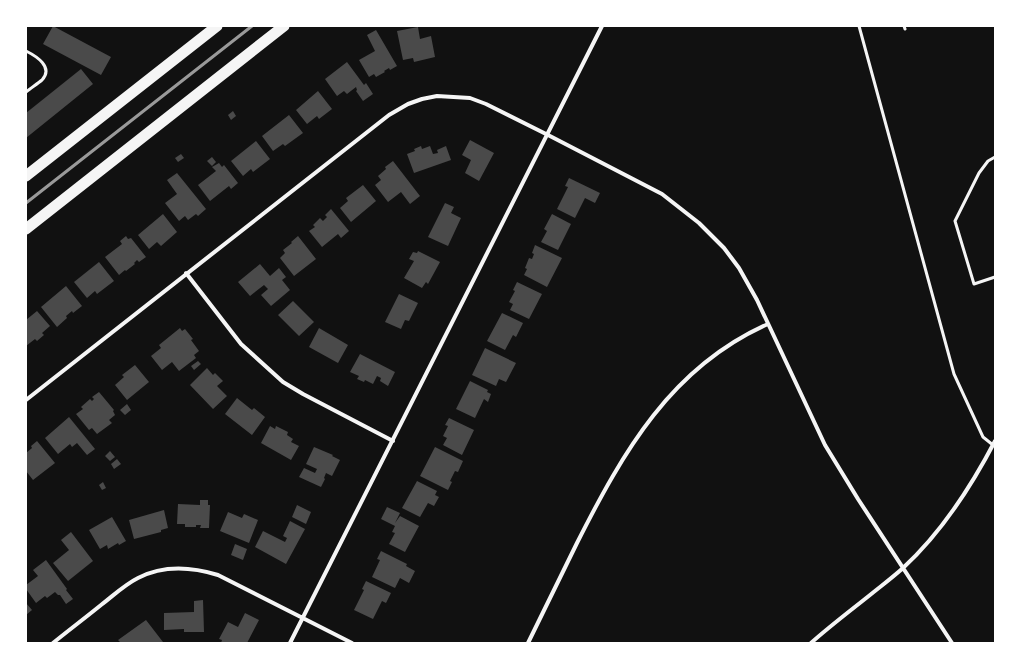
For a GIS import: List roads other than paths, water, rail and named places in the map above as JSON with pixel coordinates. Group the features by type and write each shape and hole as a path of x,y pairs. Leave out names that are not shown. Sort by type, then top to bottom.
{"highway":[{"path":"26,176 217,26"},
{"path":"26,229 284,26"}],"street":[{"path":"290,643 602,26"},
{"path":"26,400 389,115 408,104 422,99 437,96 470,98 486,104 662,194 698,223 724,248 739,268 758,300 825,445 858,499 952,643"},
{"path":"186,273 241,344 283,382 393,441"},
{"path":"528,643 603,491 631,446 659,407 694,371 728,345 768,324"},
{"path":"811,643 903,568 945,521 980,471 994,443"},
{"path":"53,643 120,590 138,578 166,570 186,569 202,570 218,575 352,643"}],"lane":[{"path":"860,26 954,374 983,437 994,443"},
{"path":"26,51 40,59 46,70 41,80 26,92"},
{"path":"995,157 988,161 979,173 955,220 974,284 995,277"}],"railway":[{"path":"26,203 252,26"}]}
